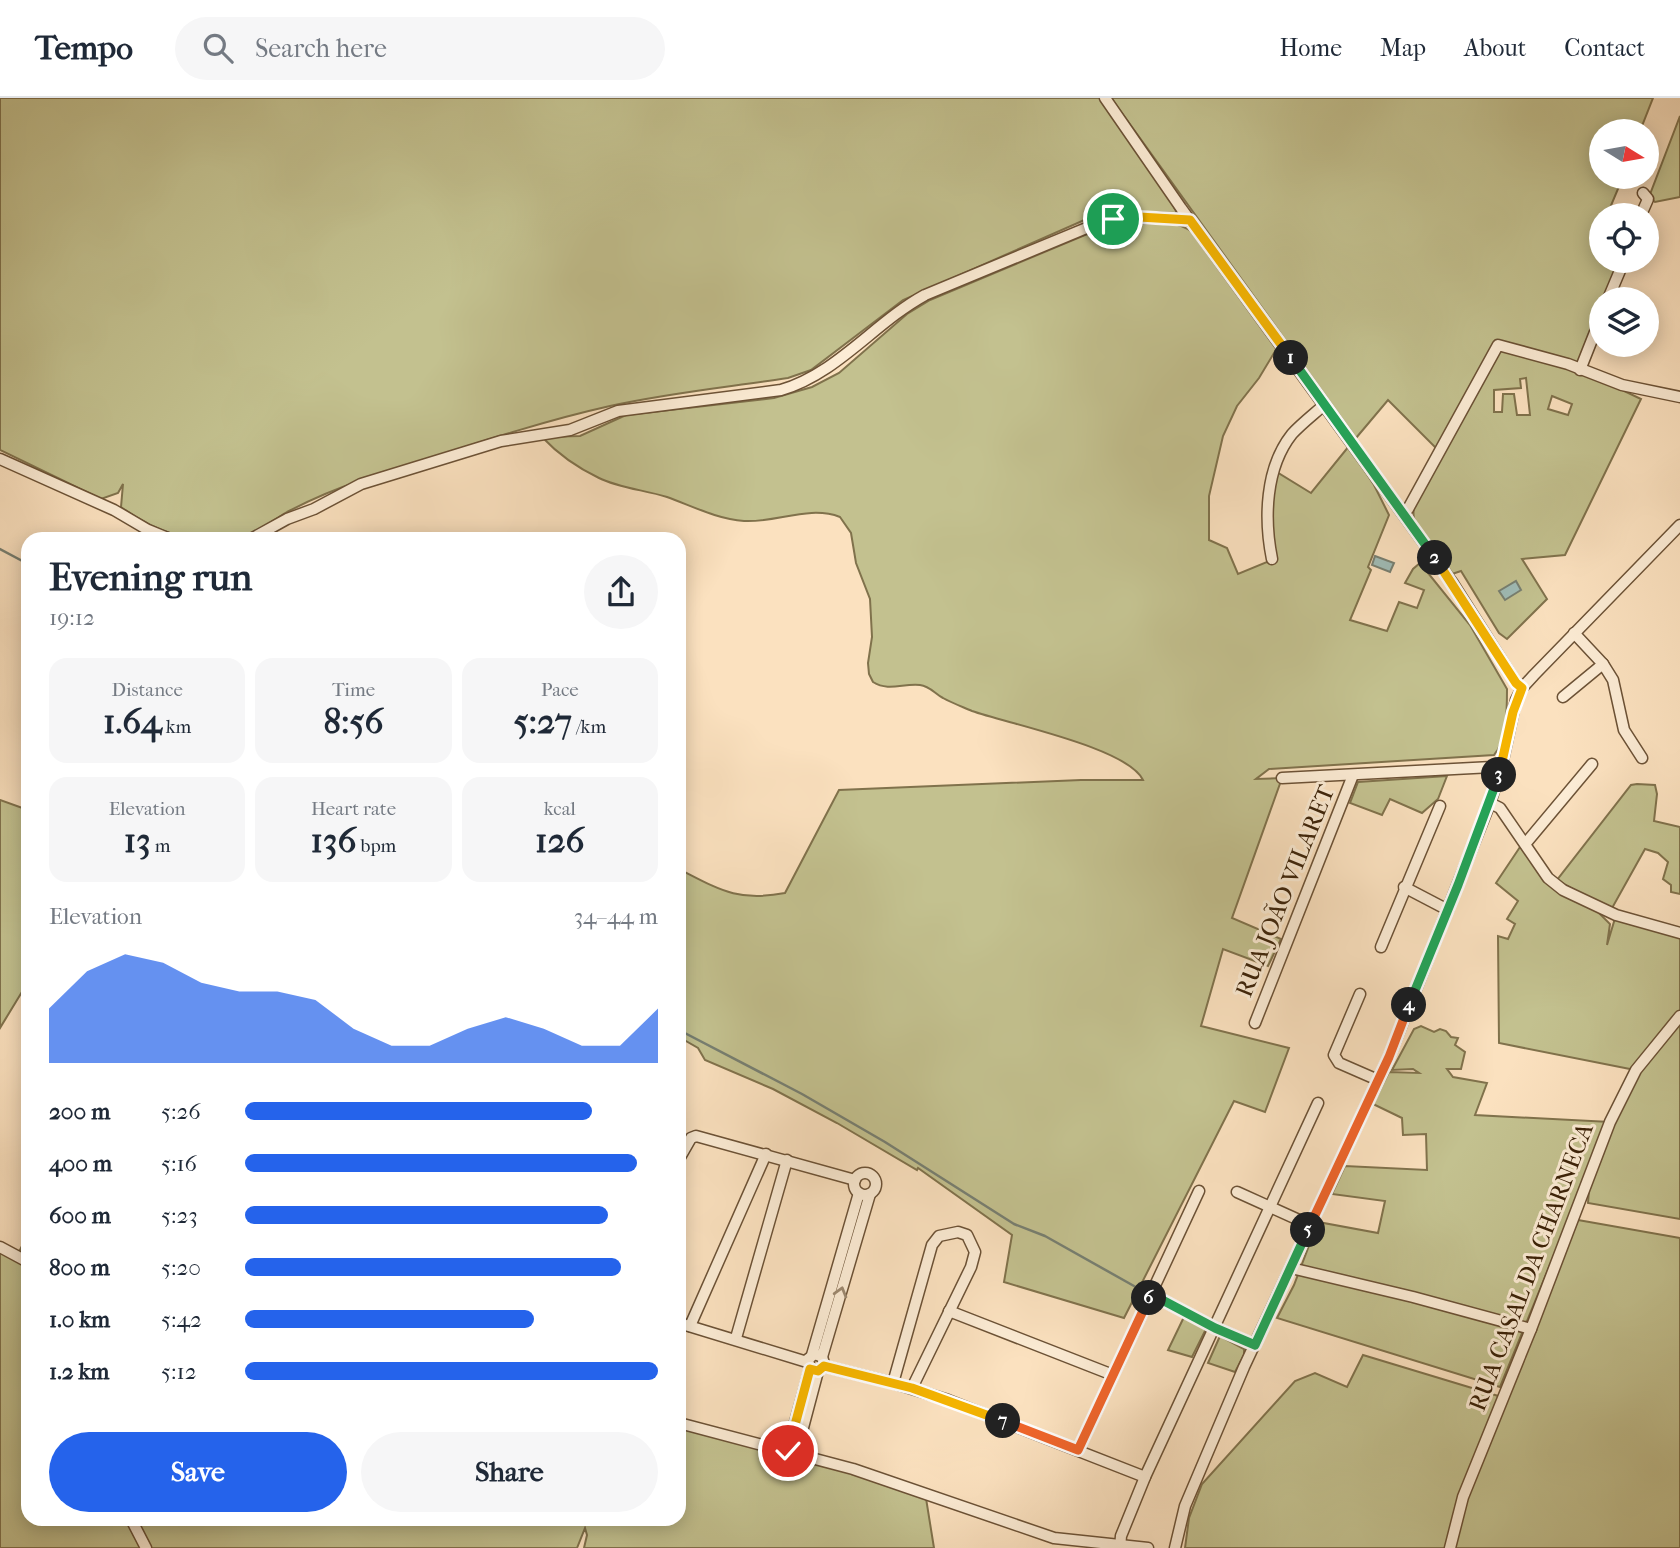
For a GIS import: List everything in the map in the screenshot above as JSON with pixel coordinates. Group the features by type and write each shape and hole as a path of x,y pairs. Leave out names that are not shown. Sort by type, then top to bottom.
{"street":[{"path":"1105,98 1452,582 1516,683 1522,688"},
{"path":"1643,193 1648,199 1646,203"},
{"path":"264,532 361,484 500,441 583,427 618,411 781,390 823,372 905,307 925,295 1074,232 1125,217 1190,220"},
{"path":"1403,513 1408,509 1498,345 1568,364 1622,385 1680,397"},
{"path":"1580,370 1589,347"},
{"path":"1272,559 1267,523 1269,495 1275,471 1293,434 1324,405"},
{"path":"0,459 114,510 153,532"},
{"path":"1175,1548 1185,1506 1255,1345 1378,1080 1448,910 1490,803 1501,769 1513,712 1522,688 1680,524"},
{"path":"1574,632 1604,664 1613,680 1624,730 1642,758"},
{"path":"1563,697 1604,664"},
{"path":"1526,844 1592,764"},
{"path":"1282,778 1492,767 1501,769"},
{"name":"RUA JOÃO VILARET","path":"1255,1023 1353,775"},
{"path":"1490,803 1500,808 1548,878 1563,890 1616,915 1680,933"},
{"path":"1381,947 1440,806"},
{"path":"1404,887 1448,910"},
{"path":"1360,994 1334,1055 1339,1063 1378,1080"},
{"name":"RUA CASAL DA CHARNECA","path":"1450,1548 1462,1497 1531,1329 1610,1122 1636,1070 1680,1016"},
{"path":"1120,1547 1121,1536 1145,1477 1318,1103"},
{"path":"686,1147 691,1138 696,1136 855,1180"},
{"path":"686,1320 766,1154"},
{"path":"736,1338 786,1160"},
{"path":"792,1453 864,1194 876,1185 872,1176 862,1173 855,1180 855,1187 864,1194"},
{"path":"1078,1450 1199,1191"},
{"path":"1237,1192 1310,1225"},
{"path":"893,1383 932,1245 939,1236 958,1232 968,1235 975,1252 971,1267 912,1388"},
{"path":"0,1247 21,1258"},
{"path":"1291,1268 1531,1329"},
{"path":"1151,1294 1215,1328 1255,1345"},
{"path":"949,1311 1113,1376"},
{"path":"686,1325 912,1388 1145,1477"},
{"path":"686,1425 907,1486 1054,1538 1148,1548"},
{"path":"135,1526 146,1548"}],"shaded area":[{"path":"0,98 1100,98 1166,191 1177,213 1113,211 1098,214 903,300 811,370 788,378 632,401 547,422 341,488 296,508 256,532 167,532 121,507 123,484 118,493 101,499 0,450"},
{"path":"1111,98 1653,98 1645,119 1589,119 1589,189 1618,189 1612,203 1589,203 1589,273 1619,273 1613,287 1589,287 1589,347 1580,370 1641,399 1565,555 1522,559 1547,599 1507,639 1499,633 1461,571 1452,574 1416,525 1415,502 1436,448 1388,400 1356,438","holes":["1526,378 1530,415 1517,415 1514,394 1503,394 1502,412 1494,412 1494,390 1521,388 1520,379","1552,396 1572,404 1568,415 1548,409"]},
{"path":"1680,116 1680,197 1655,202 1649,197 1652,189 1659,189 1659,171"},
{"path":"1154,223 1178,225 1192,232 1277,348 1259,378 1237,406 1223,436 1209,496 1209,540 1227,548 1238,574 1272,560 1268,538 1275,471 1311,493 1349,446 1389,515 1368,567 1371,570 1350,620 1387,631 1399,602 1417,608 1424,590 1405,583 1420,563 1470,625 1507,689 1504,733 1494,755 1269,769 1256,779 1282,778 1232,918 1281,939 1268,966 1223,949 1201,1026 1289,1048 1265,1112 1234,1101 1124,1318 1004,1282 1012,1235 918,1168 917,1170 773,1089 705,1060 698,1048 686,1041 686,873 718,888 742,895 785,893 839,790 1143,780 1133,768 1092,748 972,711 946,700 930,688 914,685 885,686 873,682 868,663 872,637 870,599 856,563 851,533 840,517 816,513 756,521 724,518 667,497 599,478 569,460 542,437 580,436 626,415 774,398 812,387 839,373 907,314 930,300 1108,227"},
{"path":"1447,776 1438,799 1422,813 1390,799 1382,815 1350,803 1358,782"},
{"path":"1631,785 1655,785 1657,794 1654,821 1680,827 1680,894 1671,892 1671,885 1663,879 1668,862 1658,853 1645,849 1611,910 1557,880"},
{"path":"0,800 21,808 21,994 0,1028"},
{"path":"1522,844 1544,878 1593,907 1610,924 1607,945 1616,915 1680,933 1680,1219 1588,1203 1590,1177 1552,1260 1500,1387 1277,1318 1294,1285 1318,1222 1378,1233 1385,1201 1332,1194 1345,1166 1427,1170 1426,1134 1403,1135 1402,1118 1373,1104 1389,1072 1419,1073 1413,1069 1392,1070 1414,1029 1421,1026 1434,1032 1440,1029 1451,1037 1458,1038 1455,1045 1465,1052 1461,1069 1447,1069 1453,1077 1487,1083 1475,1115 1610,1122 1635,1070 1499,1043 1498,936 1508,939 1515,924 1507,919 1518,901 1496,883"},
{"path":"1578,1220 1680,1238 1680,1548 1185,1548 1189,1518 1202,1484 1295,1381 1315,1373 1347,1387 1363,1355 1505,1398"},
{"path":"0,1247 17,1256 21,1248 21,1526 686,1526 686,1425 925,1492 934,1548 584,1548 587,1535 585,1528 577,1548 0,1548"},
{"path":"1184,1317 1206,1329 1192,1357 1168,1350"},
{"path":"1220,1336 1244,1349 1244,1355 1235,1372 1208,1363"}],"water":[{"path":"1375,556 1394,563 1390,572 1372,565"},
{"path":"1516,581 1521,590 1505,600 1499,591"}],"waterway":[{"path":"0,549 21,560"},
{"path":"686,1034 802,1094 885,1142 1014,1224 1045,1236 1134,1286"}],"route":[{"path":"788,1451 810,1369 818,1371 824,1366 893,1383 948,1400 1078,1450 1151,1294 1215,1328 1255,1345 1389,1057 1501,769 1516,700 1522,688 1516,683 1452,582 1190,220 1139,217 1113,219"}]}
